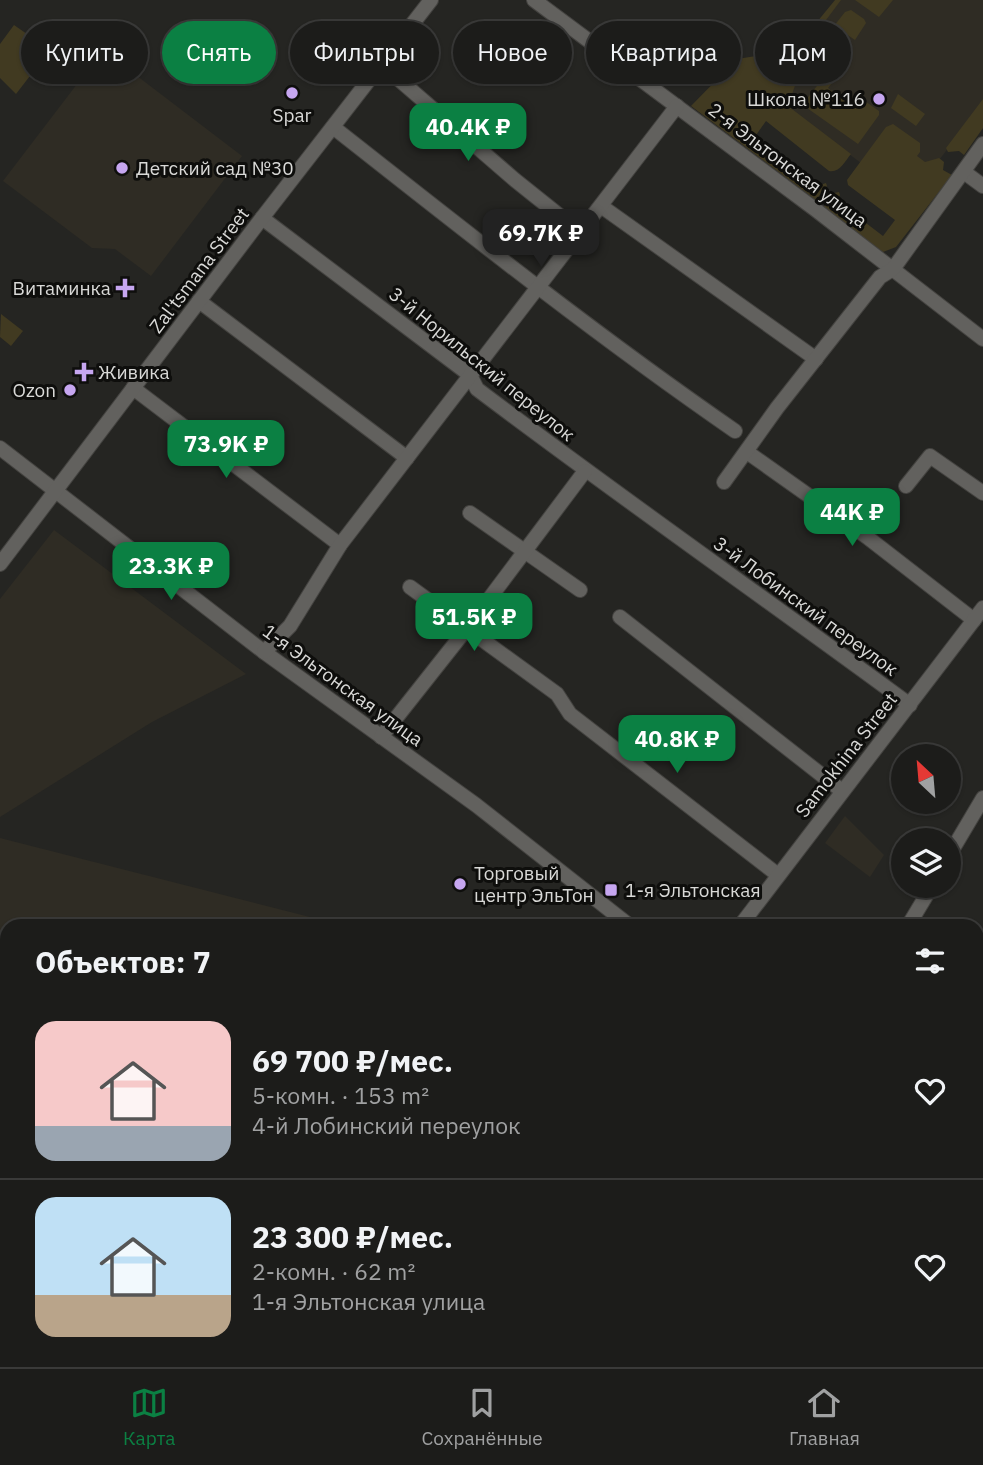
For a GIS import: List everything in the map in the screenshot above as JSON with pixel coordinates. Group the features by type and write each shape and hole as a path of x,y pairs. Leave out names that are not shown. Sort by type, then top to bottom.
{"street":[{"name":"Zal'tsmana Street","path":"415,21 431,0"},
{"name":"2-я Эльтонская улица","path":"534,0 983,339"},
{"name":"Zal'tsmana Street","path":"0,564 366,84"},
{"path":"404,84 580,232"},
{"path":"264,652 290,626 340,545 677,106"},
{"path":"333,127 537,288 648,371 735,431"},
{"path":"724,482 880,277 893,269 983,144"},
{"path":"964,172 983,186"},
{"path":"601,206 816,359"},
{"name":"3-й Норильский переулок","path":"262,218 470,375 477,390 679,539"},
{"path":"199,302 407,458"},
{"path":"133,388 340,545"},
{"name":"1-я Эльтонская улица","path":"0,447 264,652 476,805 621,919"},
{"path":"747,452 979,614"},
{"path":"906,486 930,456 983,494"},
{"path":"381,737 585,471"},
{"path":"470,513 580,590"},
{"name":"3-й Лобинский переулок","path":"679,539 910,705"},
{"path":"410,587 557,694 570,714 778,874"},
{"name":"Samokhina Street","path":"745,919 979,614"},
{"path":"620,617 842,791"},
{"path":"961,835 983,799"},
{"path":"912,919 925,898"}],"shaded area":[{"path":"835,0 841,0 825,21 818,21"},
{"name":"Школа №116","path":"837,0 983,0 983,103 909,199 769,94 776,84 851,84 851,21 822,21"},
{"path":"855,0 893,0 879,17"},
{"path":"851,10 866,23 855,40 851,37 851,21 838,21 845,12"},
{"path":"14,25 21,30 21,84 24,84 16,94 0,78 0,44"},
{"path":"755,56 755,84 796,84 788,106 851,154 839,168 829,171 766,121 754,138 817,186 826,183 827,186 816,200 691,106 713,84 741,84 741,58"},
{"name":"Детский сад №30","path":"77,84 148,84 242,156 151,276 115,249 92,248 3,181"},
{"path":"818,84 831,84 828,88 847,103 855,94 879,111 879,115 858,144 807,108 806,100"},
{"path":"898,94 925,114 916,126 891,108"},
{"path":"983,99 983,128 964,155 959,151 948,152 946,148"},
{"path":"893,124 920,143 917,156 925,162 939,158 944,162 943,170 952,175 896,247 883,252 823,208 834,193 839,192 837,201 883,236 895,220 848,185 847,180 886,127"},
{"path":"1,314 23,331 11,346 0,337"},
{"path":"54,530 246,674 152,722 0,817 0,599"},
{"path":"845,816 884,855 870,877 825,843"},
{"path":"0,838 318,919 0,919"}],"place":[{"name":"Spar","path":"292,93"},
{"name":"Школа №116","path":"879,99"},
{"name":"Детский сад №30","path":"122,168"},
{"name":"Витаминка","path":"125,288"},
{"name":"Живика","path":"84,372"},
{"name":"Ozon","path":"70,390"},
{"name":"Торговый центр ЭльТон","path":"460,884"},
{"name":"1-я Эльтонская","path":"611,890"}]}
